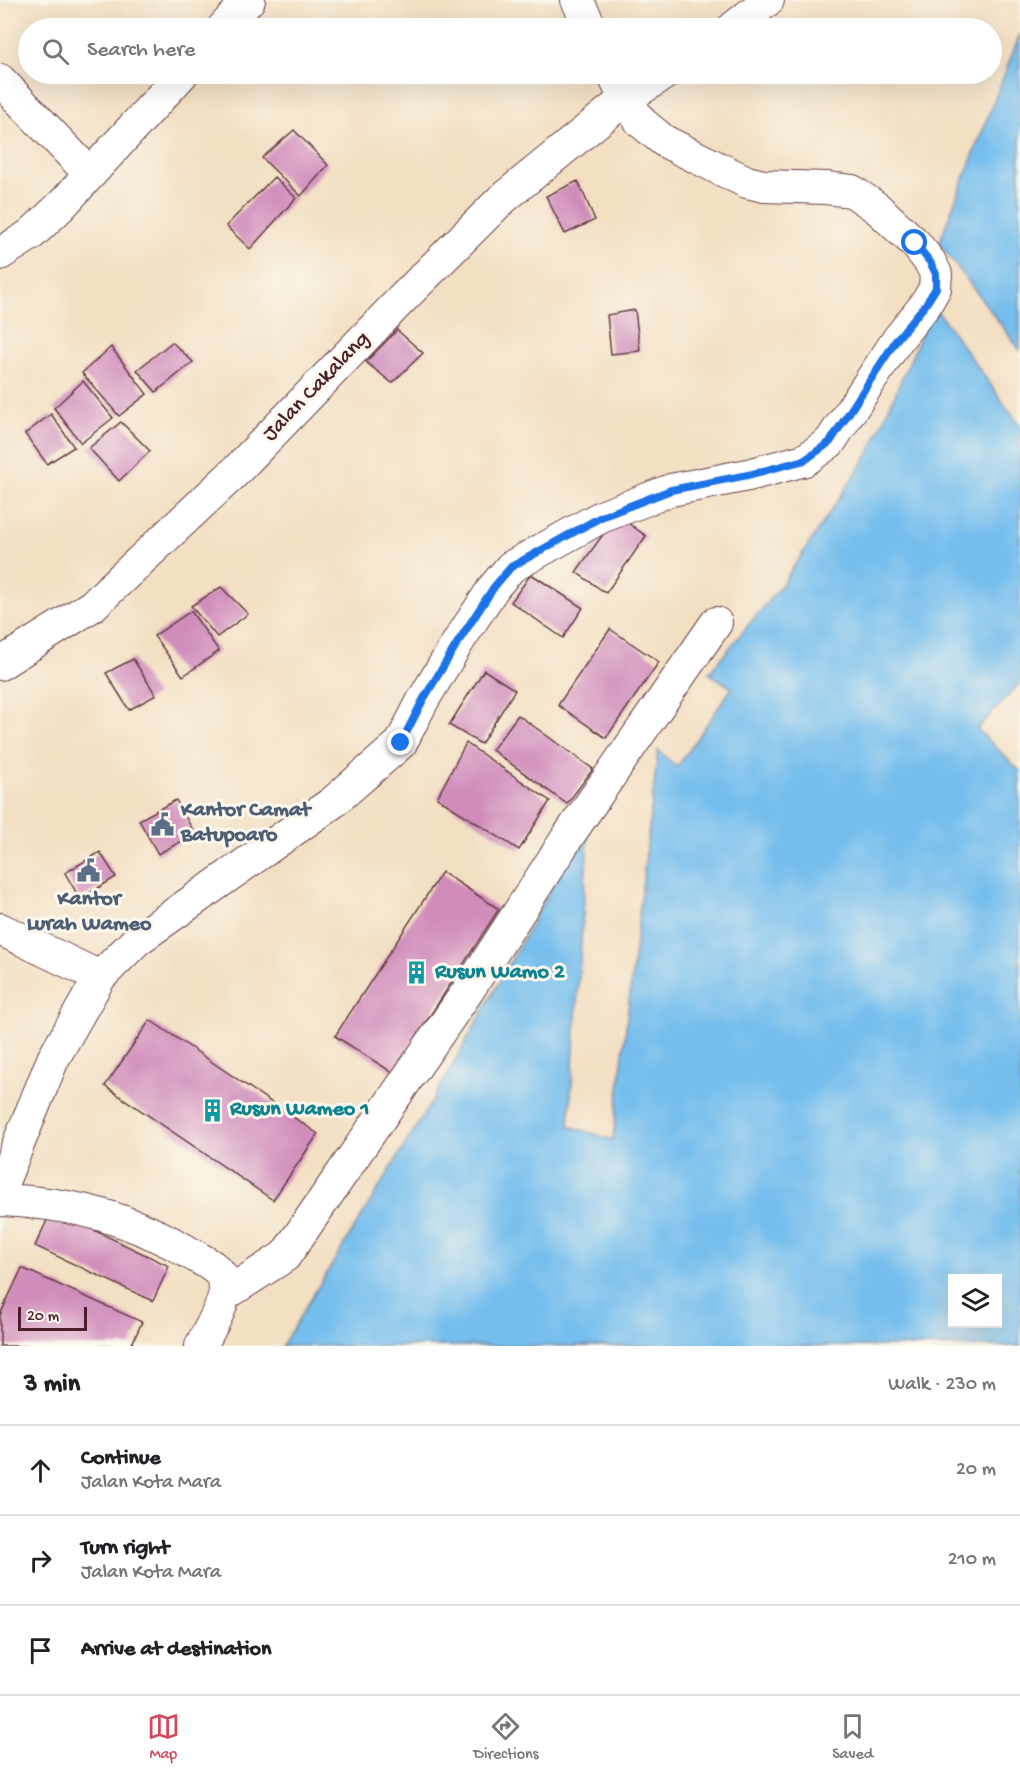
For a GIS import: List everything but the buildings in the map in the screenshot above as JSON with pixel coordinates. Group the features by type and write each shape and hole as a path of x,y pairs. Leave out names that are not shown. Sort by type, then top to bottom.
{"street":[{"path":"232,18 249,0"},
{"path":"577,0 586,18"},
{"path":"746,18 768,0"},
{"path":"0,80 90,174"},
{"path":"0,254 30,235 61,206 173,84"},
{"path":"0,1189 53,1059 100,977 136,940 332,803 401,743 423,700 458,642 494,587 511,567 601,517 671,490 748,475 805,460 830,442 897,339 936,288 936,274 915,243 877,208 852,190 764,186 747,182 664,141 641,122 619,86"},
{"name":"Jalan Cakalang","path":"0,664 92,606 235,472 399,302 619,86"},
{"path":"201,1346 226,1294 285,1256 467,992 569,835 716,623"},
{"path":"0,929 100,977"},
{"path":"0,1200 74,1207 105,1215 167,1239 216,1269 224,1279 226,1294"}],"water":[{"path":"1020,34 1020,350 939,243"},
{"path":"934,306 1020,426 1020,683 977,729 1020,771 1020,1346 282,1346 437,1093 589,821 569,1126 613,1140 658,750 677,767 732,688 709,673 783,583 868,455"}],"place":[{"name":"Kantor Camat Batupoaro","path":"163,824"},
{"name":"Kantor Lurah Wameo","path":"89,871"},
{"name":"Rusun Wamo 2","path":"417,973"},
{"name":"Rusun Wameo 1","path":"212,1110"}],"route":[{"path":"401,743 423,700 458,642 494,587 511,567 601,517 671,490 748,475 805,460 830,442 897,339 936,288 936,274 915,243"}]}
